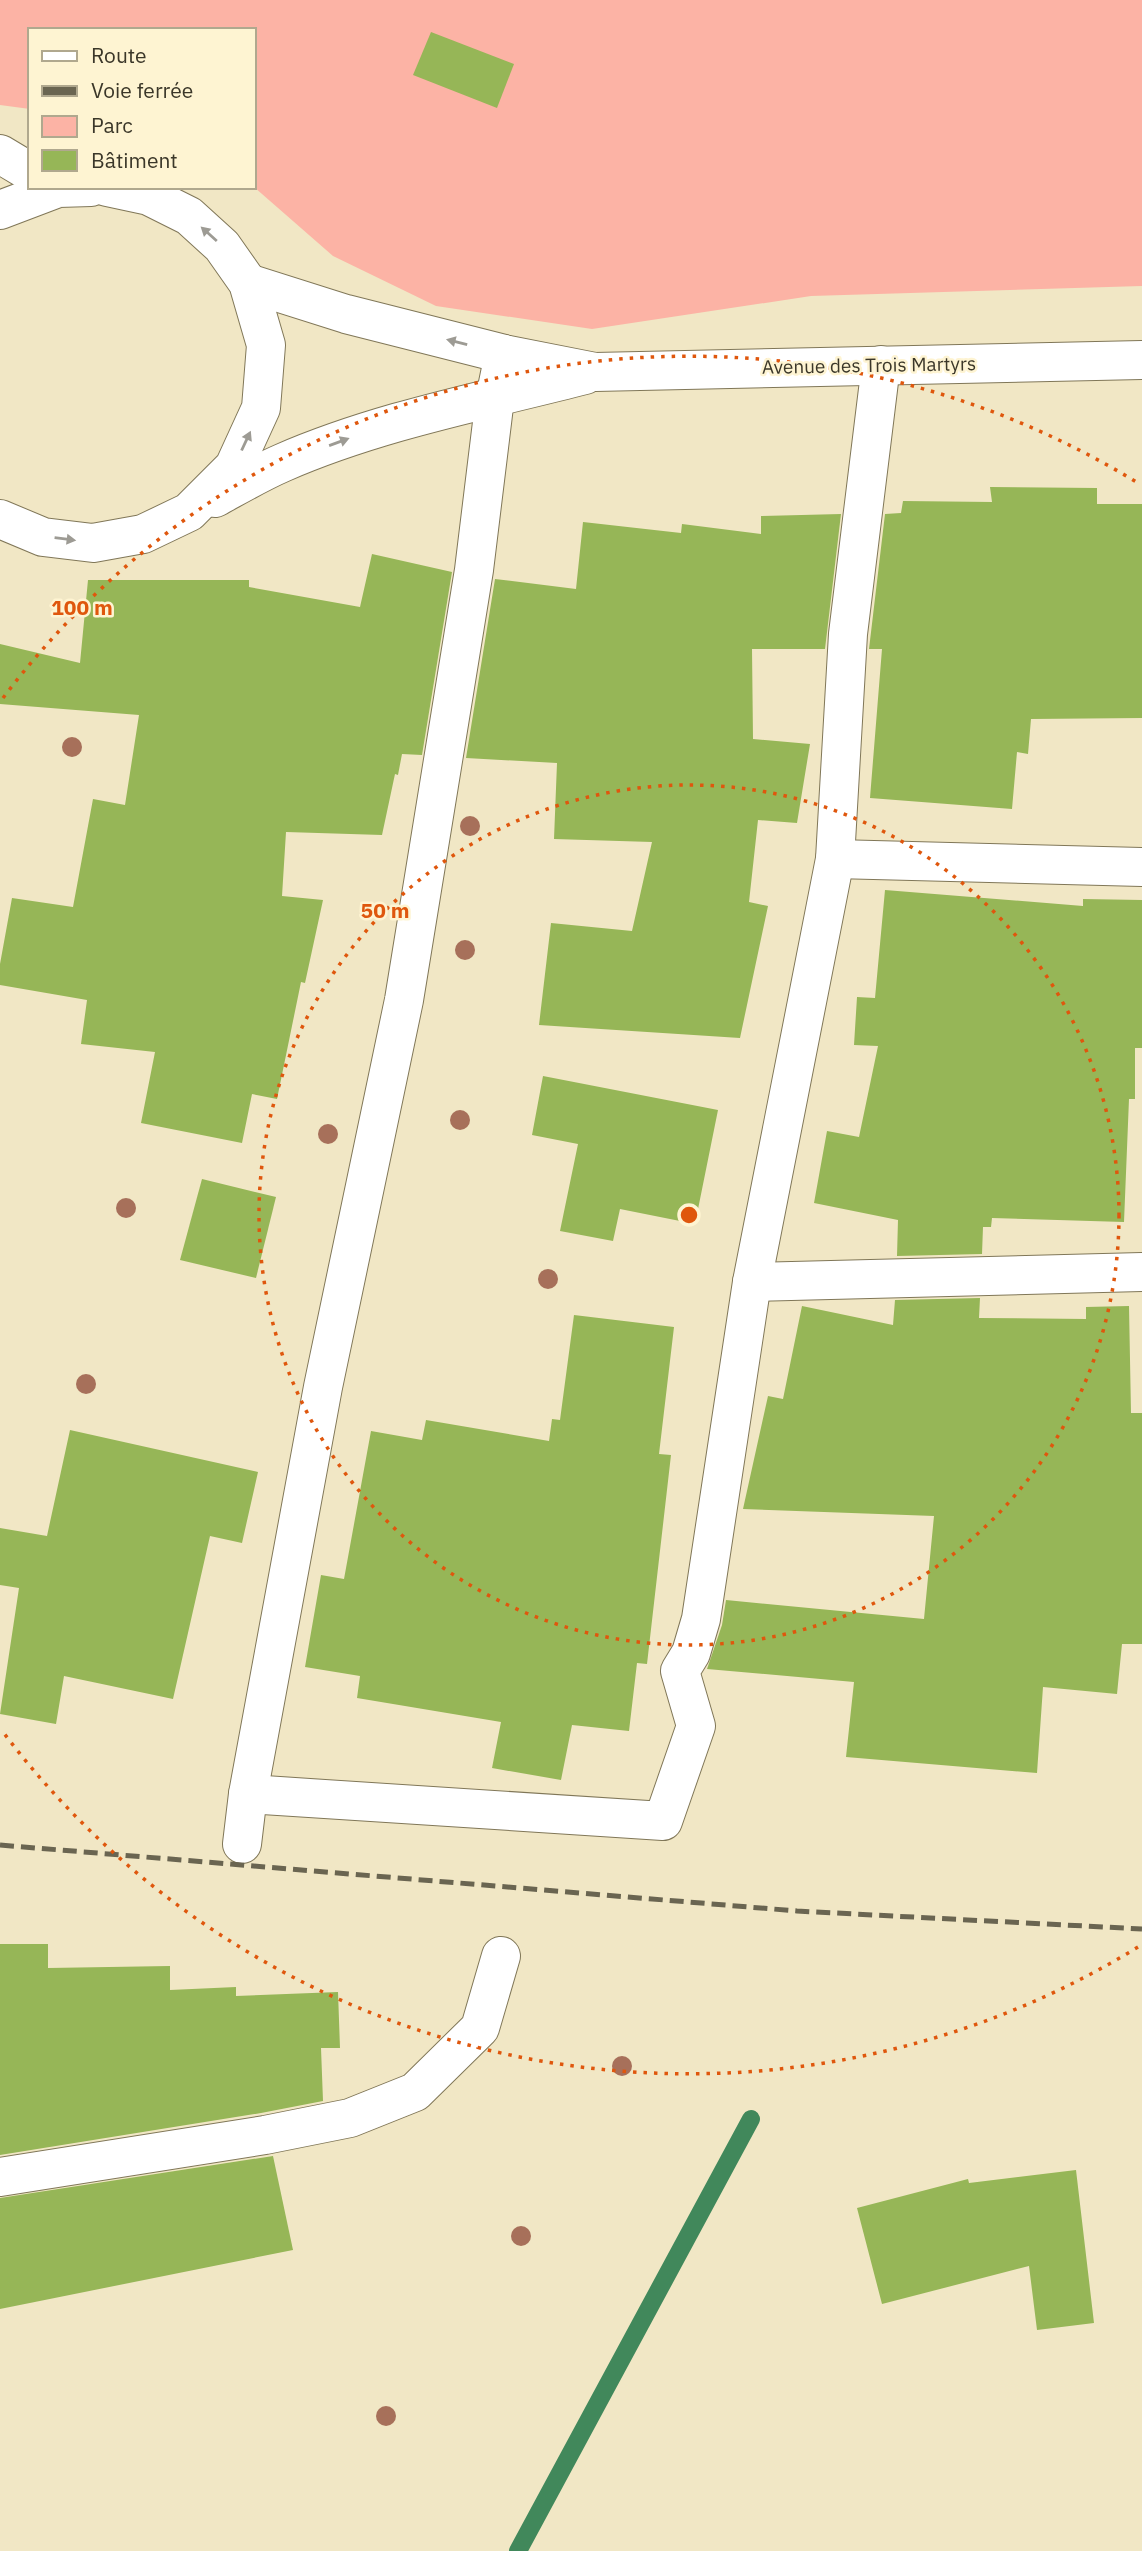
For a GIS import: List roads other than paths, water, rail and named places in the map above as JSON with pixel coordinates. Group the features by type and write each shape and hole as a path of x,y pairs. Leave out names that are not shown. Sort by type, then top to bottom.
{"street":[{"path":"0,154 28,168"},
{"path":"0,209 47,189"},
{"path":"116,189 149,196 189,216 222,246 248,283 266,345 261,408 234,467 188,512"},
{"name":"Avenue des Trois Martyrs","path":"248,283 346,314 504,354 595,372 1142,360"},
{"path":"242,1844 248,1794 323,1387 404,1000 474,570 495,398 504,354"},
{"path":"248,1794 663,1821 696,1726 680,1671 691,1653 701,1619 752,1282 835,859 848,634 881,365"},
{"name":"Avenue des Trois Martyrs","path":"0,519 43,537 93,543 143,534 282,463 329,446 412,418 595,372"},
{"path":"835,859 1142,867"},
{"path":"752,1282 1142,1272"},
{"path":"0,2177 265,2135 350,2118 415,2092 480,2028 501,1956"}],"waterway":[{"path":"518,2551 751,2119"}],"railway":[{"path":"0,1845 797,1911 1142,1929"}]}
